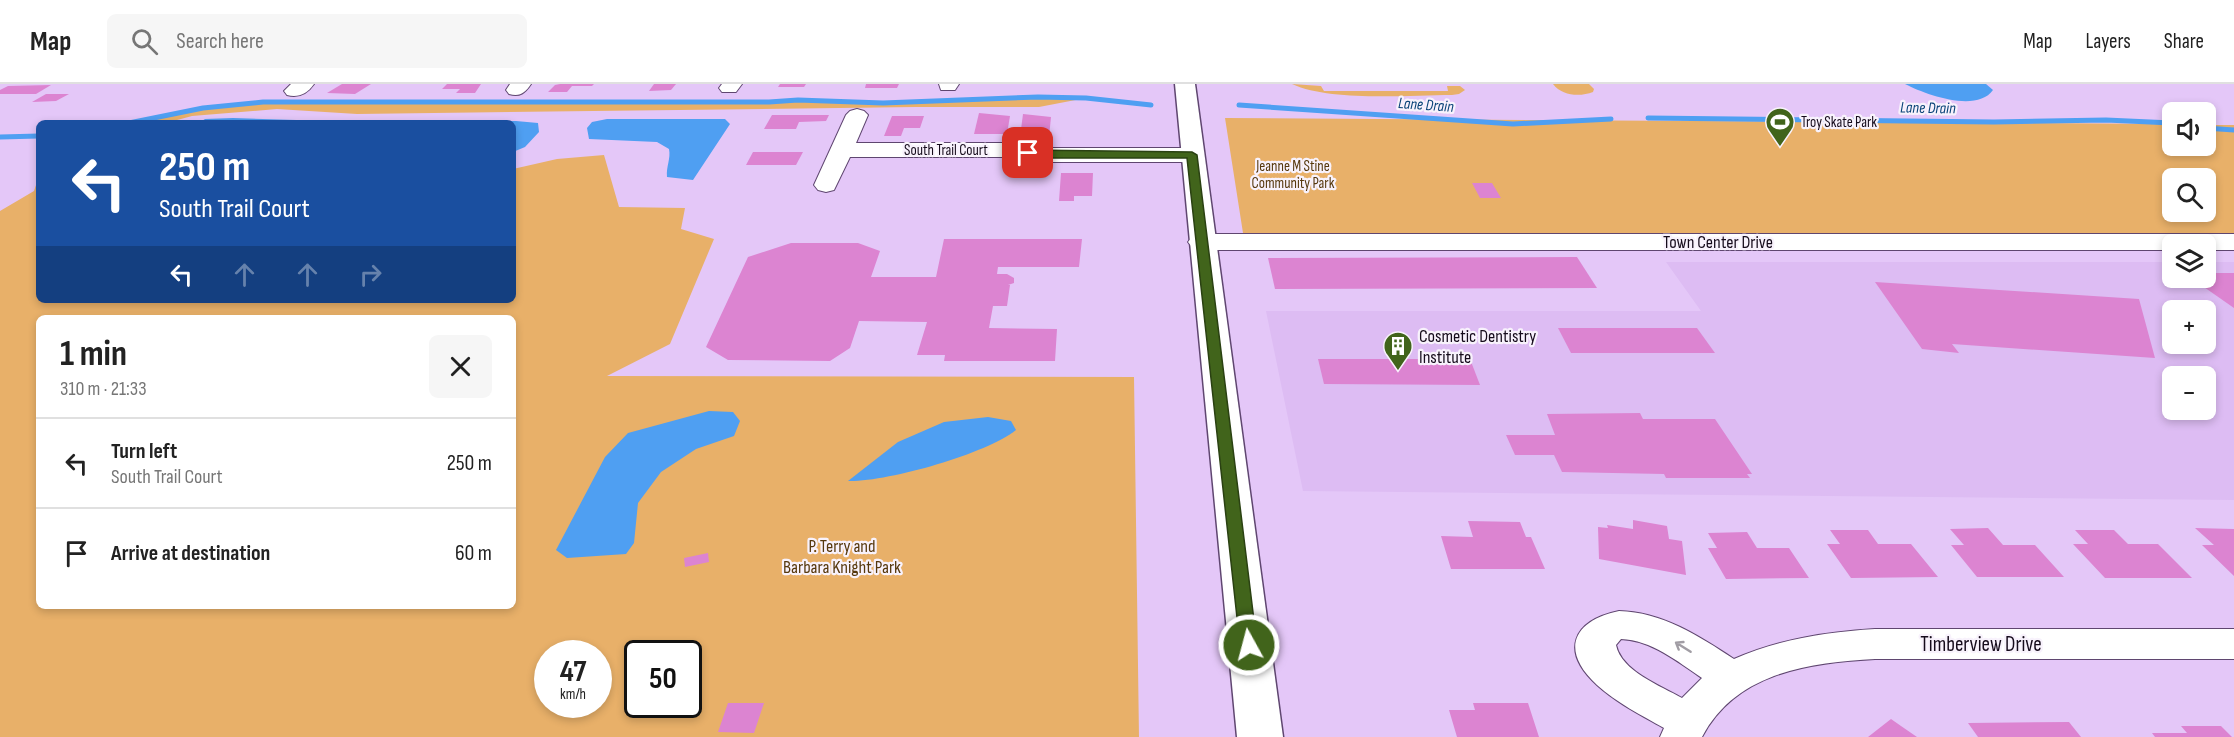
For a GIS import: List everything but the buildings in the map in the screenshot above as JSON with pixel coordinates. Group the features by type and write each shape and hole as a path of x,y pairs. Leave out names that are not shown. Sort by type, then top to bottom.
{"main road":[{"path":"1185,84 1201,242 1260,737"}],"street":[{"path":"826,185 857,115"},
{"name":"South Trail Court","path":"843,150 1005,150 1052,155 1192,155"},
{"name":"Town Center Drive","path":"1201,242 2234,242"},
{"name":"Timberview Drive","path":"1733,678 1663,635 1643,628 1620,625 1606,629 1595,638 1597,654 1604,666 1684,729 1712,694 1733,678 1764,662 1797,652 1837,646 2234,644"}],"shaded area":[{"path":"1666,262 2162,262 2162,288 2216,288 2216,262 2234,262 2234,500 1303,491 1266,311 1701,311"}],"green space":[{"path":"1292,84 1321,86 1324,91 1448,91 1447,86 1460,86 1465,90 1452,95 1370,96 1327,93 1308,90"},
{"path":"1553,84 1589,84 1594,89 1588,94 1577,95 1561,91"},
{"path":"1038,97 1086,98 1039,107 357,114 277,109 192,116 177,120 144,120 203,108 263,102 768,102 811,99 883,103"},
{"name":"Jeanne M Stine Community Park","path":"1225,118 2162,124 2162,156 2216,156 2216,125 2234,125 2234,234 1243,233"},
{"name":"P. Terry and Barbara Knight Park","path":"604,155 619,207 685,208 681,229 714,239 670,344 607,376 1134,377 1139,737 0,737 0,211 34,191 36,185 36,303 516,303 516,168 557,159"}],"water":[{"path":"1905,84 1986,84 1993,90 1985,97 1964,101 1938,97"},
{"path":"233,118 298,120 204,120"},
{"path":"607,119 725,119 730,124 693,180 667,177 669,149 657,142 589,139 587,128 592,122"},
{"path":"516,121 538,123 539,132 525,147 516,151"},
{"path":"709,411 733,412 740,421 734,436 696,449 661,472 638,503 634,543 626,554 567,558 556,550 605,457 628,433"},
{"path":"988,417 1011,421 1016,430 983,448 935,465 886,477 848,481 898,442 944,422"}],"waterway":[{"name":"Lane Drain","path":"144,120 203,108 263,102 769,102 798,100 883,103 1038,97 1086,98 1151,105"},
{"name":"Lane Drain","path":"1239,105 1513,124 1611,119"},
{"name":"Lane Drain","path":"1648,118 1994,122 2106,120 2162,123"},
{"name":"Lane Drain","path":"2216,129 2234,130"},
{"name":"Lane Drain","path":"0,137 36,136"}],"place":[{"name":"Troy Skate Park","path":"1780,148"},
{"name":"Cosmetic Dentistry Institute","path":"1398,372"}],"route":[{"path":"1028,153 1192,155 1249,645"}]}
